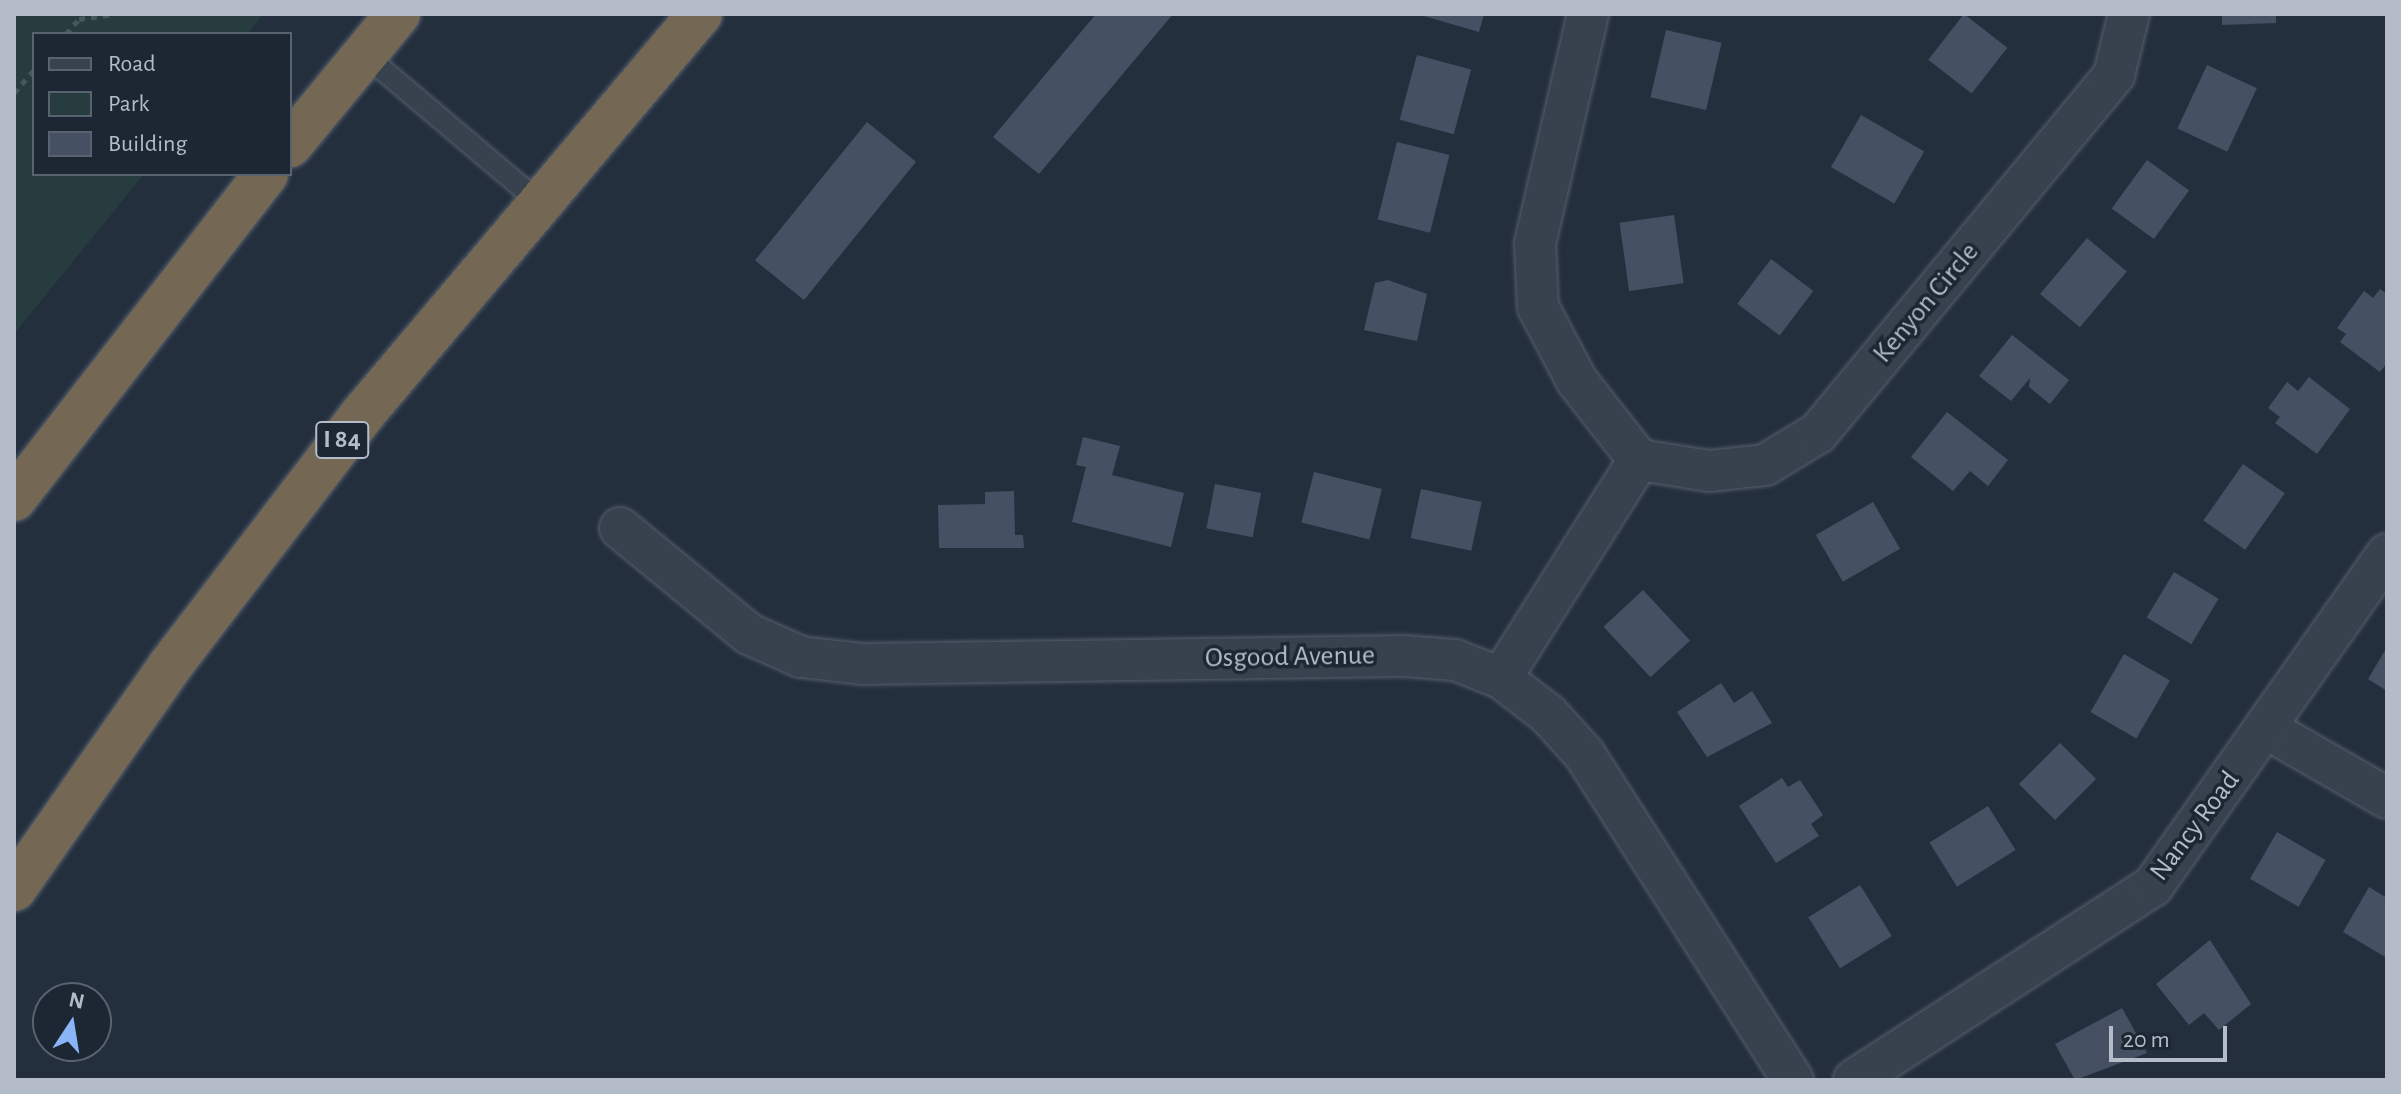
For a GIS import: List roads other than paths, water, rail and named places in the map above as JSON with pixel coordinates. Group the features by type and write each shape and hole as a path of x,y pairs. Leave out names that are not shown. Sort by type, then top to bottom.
{"highway":[{"path":"292,143 398,14"},
{"name":"I 84","path":"14,889 236,577 539,202 700,14"},
{"path":"14,499 264,176"}],"street":[{"path":"1501,678 1639,460 1577,381 1538,307 1539,218 1588,14"},
{"name":"Kenyon Circle","path":"1639,460 1709,471 1765,465 1818,433 2114,75 2129,14"},
{"name":"Osgood Avenue","path":"620,528 749,634 801,657 862,664 1404,656 1455,660 1501,678 1548,714 1585,755 1793,1080"},
{"name":"Nancy Road","path":"1854,1080 2153,886 2267,729 2387,554"},
{"path":"2267,729 2387,798"}],"lane":[{"path":"364,54 539,202"}]}
